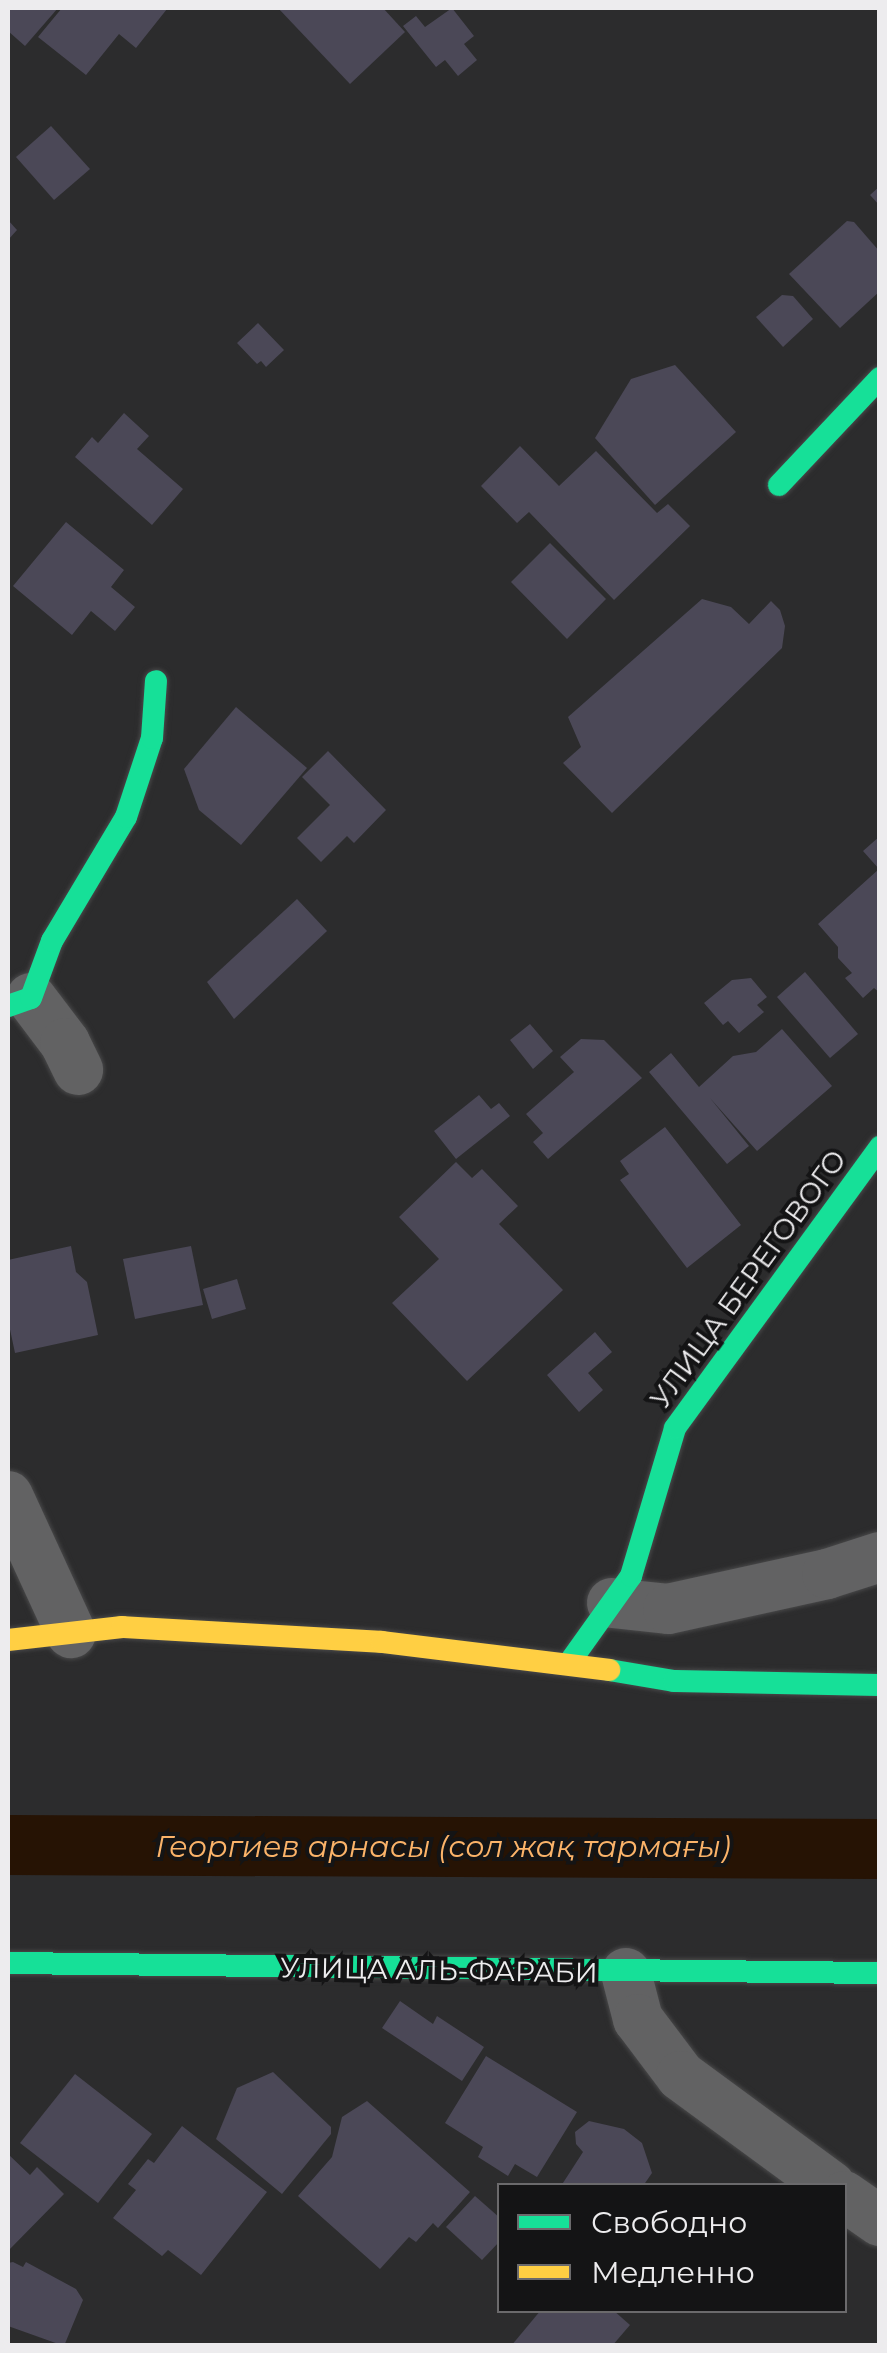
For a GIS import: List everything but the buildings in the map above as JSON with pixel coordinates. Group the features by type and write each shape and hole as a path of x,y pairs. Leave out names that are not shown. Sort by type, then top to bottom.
{"street":[{"path":"779,484 880,378"},
{"path":"78,1070 65,1043 19,1002 126,817 152,738 156,681"},
{"name":"УЛИЦА БЕРЕГОВОГО","path":"569,1663 631,1576 675,1428 880,1147"},
{"path":"8,1496 72,1634"},
{"path":"612,1603 668,1609 827,1574 880,1557"},
{"path":"8,1640 122,1628 382,1642 569,1663 674,1681 880,1685"},
{"name":"УЛИЦА АЛЬ-ФАРАБИ","path":"8,1963 626,1973 638,2019 681,2076 827,2183"},
{"path":"626,1973 880,1973"},
{"path":"847,2198 880,2221"}],"waterway":[{"name":"Георгиев арнасы (сол жақ тармағы)","path":"8,1845 880,1849"}],"traffic: fast":[{"path":"779,485 880,378"},
{"path":"8,1006 31,998 52,941 126,817 152,738 156,681"},
{"path":"569,1663 631,1576 675,1428 880,1147"},
{"path":"609,1670 674,1681 880,1685"},
{"path":"8,1963 880,1973"}],"traffic: slow":[{"path":"8,1640 122,1627 382,1642 609,1670"}]}
